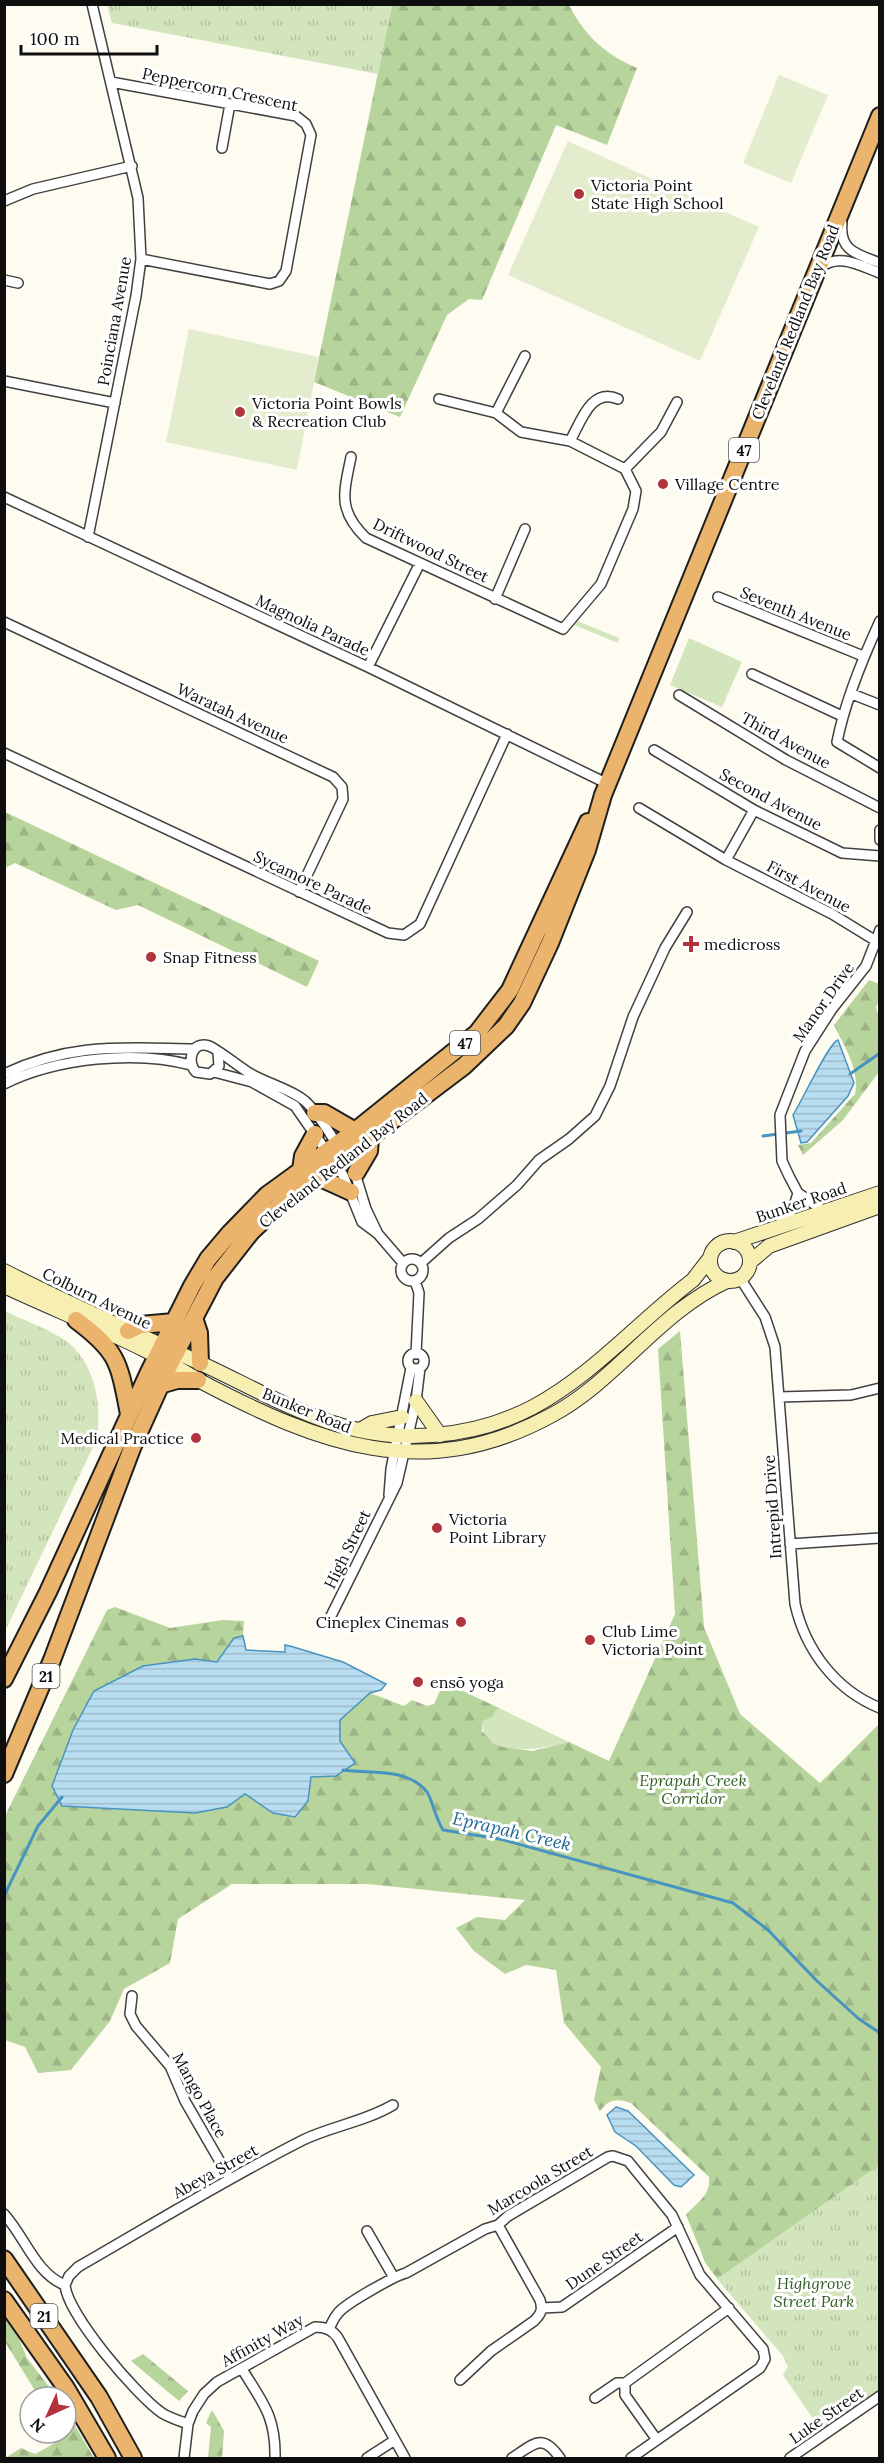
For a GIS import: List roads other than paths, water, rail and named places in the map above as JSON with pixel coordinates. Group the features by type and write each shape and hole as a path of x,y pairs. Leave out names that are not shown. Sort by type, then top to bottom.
{"highway":[{"name":"Cleveland Redland Bay Road","path":"4,1680 48,1592 129,1414 166,1355 194,1318 220,1270 243,1240 280,1205 318,1177 355,1131 462,1046 500,1003 522,966 575,846 605,789 879,116"},
{"name":"Cleveland Redland Bay Road","path":"4,1774 52,1660 119,1480 160,1385 174,1322 199,1273 224,1239 261,1200 301,1170 370,1139 485,1048 522,1003 550,943 587,850 605,789"},
{"path":"315,1113 324,1113 355,1131"},
{"path":"301,1170 303,1156 315,1134"},
{"path":"356,1173 369,1151 370,1139"},
{"path":"318,1177 351,1192"},
{"path":"160,1385 199,1371 199,1333 194,1318"},
{"path":"76,1320 97,1336 113,1354 124,1379 129,1414"},
{"path":"129,1331 140,1325 174,1322"},
{"name":"21","path":"4,2259 94,2389 133,2458"},
{"name":"21","path":"4,2300 66,2388 107,2458"}],"main road":[{"name":"Bunker Road","path":"734,1242 879,1193"},
{"name":"Bunker Road","path":"750,1262 769,1246 879,1206"},
{"path":"734,1242 745,1249 750,1262 747,1271 733,1280 712,1270 711,1257 719,1245 734,1242"},
{"name":"Bunker Road","path":"199,1371 307,1413 360,1430 403,1436 440,1435 503,1420 558,1393 693,1280 711,1257"},
{"name":"Colburn Avenue","path":"4,1271 129,1331 166,1355"},
{"name":"Bunker Road","path":"166,1355 329,1439 400,1452 466,1447 499,1439 531,1427 586,1393 696,1297 733,1280"},
{"name":"Colburn Avenue","path":"4,1286 76,1320 166,1355"},
{"path":"416,1401 440,1435"},
{"path":"360,1430 372,1423 402,1417"}],"street":[{"name":"Poinciana Avenue","path":"88,537 136,296 141,259 138,198 132,166 92,4"},
{"name":"Peppercorn Crescent","path":"111,82 296,116 306,124 311,135 286,271 279,281 270,284 141,259"},
{"path":"222,148 230,104"},
{"path":"4,201 33,189 132,166"},
{"path":"840,211 843,242 857,255 879,263"},
{"path":"815,272 824,264 839,260 850,261 879,273"},
{"path":"4,280 18,283"},
{"path":"496,413 525,356"},
{"path":"4,381 115,403"},
{"path":"570,441 592,403 599,396 609,395 618,399"},
{"path":"439,399 496,413 521,432 570,441 625,469 661,432 677,402"},
{"name":"Driftwood Street","path":"351,457 343,494 346,512 353,526 366,538 563,629 601,584 633,509 636,491 625,469"},
{"name":"Magnolia Parade","path":"4,497 507,734 605,789"},
{"path":"495,598 525,529"},
{"path":"368,667 420,563"},
{"name":"Seventh Avenue","path":"718,597 863,656"},
{"path":"879,621 876,640 863,656 852,694 842,716 837,742 879,768"},
{"name":"Waratah Avenue","path":"4,622 333,777 342,787 343,799 299,892"},
{"path":"752,674 842,716"},
{"path":"852,694 879,705"},
{"name":"Third Avenue","path":"679,695 786,760 879,808"},
{"name":"Sycamore Parade","path":"4,753 388,933 404,935 420,924 507,734"},
{"name":"Second Avenue","path":"654,750 754,810 842,853 879,856"},
{"name":"First Avenue","path":"639,808 726,860 832,914 876,941"},
{"path":"726,860 754,810"},
{"path":"879,830 879,840"},
{"path":"421,1263 449,1238 477,1219 517,1185 539,1160 569,1139 595,1116 610,1086 633,1017 665,948 687,912"},
{"name":"Manor Drive","path":"824,1211 798,1193 782,1161 780,1115 805,1051 832,1009 866,966 879,930"},
{"path":"4,1074 40,1058 65,1052 140,1046 195,1049 210,1046 251,1074 299,1097 315,1113 336,1154 359,1219 378,1234 404,1263"},
{"path":"191,1065 191,1056 195,1049"},
{"path":"214,1072 219,1066 218,1053"},
{"path":"4,1084 30,1073 72,1063 145,1057 191,1065 201,1074 214,1072 252,1083 286,1100 302,1114 315,1134 356,1173 366,1209 378,1234"},
{"path":"776,1229 793,1209 798,1193"},
{"path":"410,1259 421,1263 423,1274 415,1281 408,1281 402,1276 401,1269 404,1263 410,1259"},
{"name":"Intrepid Drive","path":"733,1280 759,1306 773,1335 795,1604 805,1638 815,1655 842,1684 879,1708"},
{"path":"403,1436 402,1417 416,1368 423,1360 416,1354 419,1291 415,1281"},
{"path":"403,1436 416,1401 416,1368"},
{"path":"779,1397 851,1395 879,1388"},
{"name":"High Street","path":"332,1616 389,1495 403,1436"},
{"path":"790,1544 879,1538"},
{"name":"Mango Place","path":"132,1996 130,2014 136,2026 170,2067 185,2101 230,2179"},
{"name":"Abeya Street","path":"65,2285 69,2276 78,2267 230,2179 305,2139 325,2130 371,2118 393,2105"},
{"name":"Marcoola Street","path":"329,2329 340,2311 382,2286 393,2276 406,2272 485,2229 498,2225 508,2216 614,2156 627,2161 678,2227 700,2276 763,2349 765,2359 760,2368 657,2440"},
{"path":"4,2214 23,2237 44,2272 53,2280 65,2285 70,2305 133,2387 162,2412 188,2424"},
{"path":"460,2380 491,2351 534,2321 542,2308 540,2300 498,2225"},
{"name":"Dune Street","path":"542,2308 562,2307 678,2227"},
{"path":"367,2231 393,2276"},
{"path":"595,2398 617,2383 625,2383 729,2308"},
{"name":"Affinity Way","path":"184,2458 188,2424 204,2394 217,2382 315,2327 329,2329 338,2338 405,2458"},
{"path":"242,2369 275,2429 275,2458"},
{"path":"625,2383 625,2394 657,2440 631,2458"},
{"name":"Luke Street","path":"790,2458 879,2396"},
{"path":"367,2458 394,2440"},
{"path":"512,2458 535,2442 542,2442 553,2448 560,2458"}],"water":[{"path":"838,1040 854,1083 848,1096 807,1142 801,1143 793,1115 828,1051"},
{"path":"243,1636 246,1650 285,1652 285,1645 290,1646 343,1662 386,1684 381,1690 370,1693 340,1720 340,1741 355,1763 336,1776 311,1777 308,1801 295,1817 273,1813 245,1794 227,1807 195,1813 62,1806 52,1786 73,1730 94,1691 143,1666 195,1659 217,1662 234,1638"},
{"path":"616,2107 628,2111 694,2175 681,2187 674,2185 636,2146 615,2132 607,2115"}],"waterway":[{"path":"850,1074 880,1053"},
{"path":"763,1136 801,1131"},
{"name":"Eprapah Creek","path":"343,1770 399,1775 419,1784 429,1795 443,1830 500,1839 733,1903 768,1930 817,1981 859,2019 880,2033"},
{"name":"Eprapah Creek","path":"4,1896 38,1826 62,1797"}],"place":[{"name":"Victoria Point State High School","path":"579,194"},
{"name":"Victoria Point Bowls & Recreation Club","path":"240,412"},
{"name":"Village Centre","path":"663,484"},
{"name":"medicross","path":"691,944"},
{"name":"Snap Fitness","path":"151,957"},
{"name":"Medical Practice","path":"196,1438"},
{"name":"Victoria Point Library","path":"437,1528"},
{"name":"Cineplex Cinemas","path":"461,1622"},
{"name":"Club Lime Victoria Point","path":"590,1640"},
{"name":"ensō yoga","path":"418,1682"}],"park label":[{"name":"Eprapah Creek Corridor","path":"693,1789"},
{"name":"Highgrove Street Park","path":"814,2292"}]}
